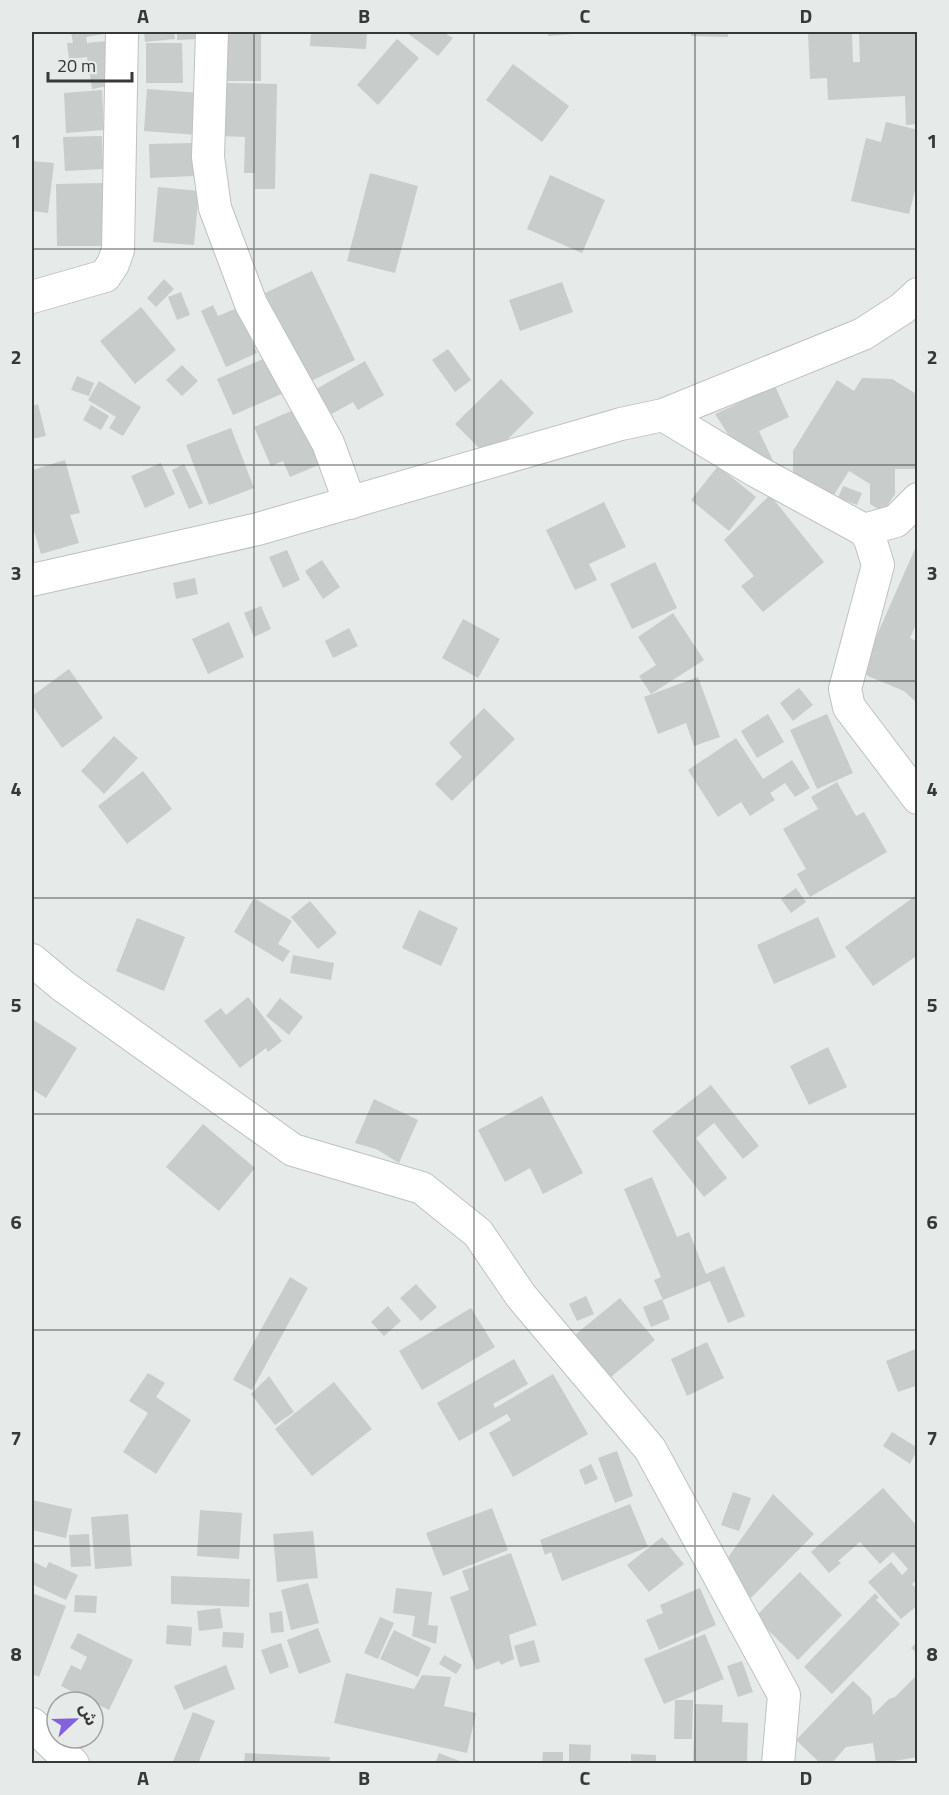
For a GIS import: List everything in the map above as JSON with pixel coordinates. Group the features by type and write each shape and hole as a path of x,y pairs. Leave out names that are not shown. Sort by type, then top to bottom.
{"street":[{"path":"32,297 105,276 118,250 122,32"},
{"path":"212,32 208,157 215,208 251,303 328,443 350,502"},
{"path":"32,580 258,529 621,424 663,415 863,334 903,308 918,294"},
{"path":"663,415 756,471 864,531 870,539 878,565 845,689 849,707 918,798"},
{"path":"864,531 896,521 918,499"},
{"path":"32,960 81,999 293,1150 422,1188 478,1233 521,1296 650,1449 784,1695 778,1764"},
{"path":"32,1724 73,1764"}],"building":[{"path":"71,32 114,32 86,37 87,43 106,41 113,85 92,89 87,57 69,59 67,43 73,43"},
{"path":"144,32 174,32 175,39 145,42"},
{"path":"177,32 198,32 198,39 177,40"},
{"path":"226,32 261,32 261,81 226,81"},
{"path":"311,32 367,32 366,49 310,46"},
{"path":"406,32 443,32 453,38 438,56"},
{"path":"548,32 586,32 586,33 548,36"},
{"path":"691,32 728,32 728,37 691,36"},
{"path":"808,32 852,32 853,62 860,62 859,32 918,32 918,124 906,125 905,96 828,100 827,78 810,79"},
{"path":"397,39 419,58 378,105 357,85"},
{"path":"146,43 182,43 183,83 146,83"},
{"path":"513,64 569,106 542,142 486,100"},
{"path":"222,83 277,84 275,189 255,189 255,173 244,173 245,137 221,136"},
{"path":"147,89 200,93 197,135 144,131"},
{"path":"102,90 104,130 66,133 64,93"},
{"path":"886,122 918,130 918,179 909,214 851,201 866,138 881,142"},
{"path":"102,136 103,169 65,171 63,137"},
{"path":"193,143 194,176 150,178 149,144"},
{"path":"32,161 54,163 48,213 32,211"},
{"path":"370,173 418,186 395,273 347,261"},
{"path":"550,175 605,200 582,253 527,229"},
{"path":"103,183 104,246 57,246 56,184"},
{"path":"158,187 199,191 194,245 153,242"},
{"path":"312,271 355,360 307,383 265,293"},
{"path":"164,279 174,289 156,307 147,298"},
{"path":"562,282 573,312 520,331 509,300"},
{"path":"181,292 190,315 177,320 168,297"},
{"path":"213,305 218,316 237,308 257,353 226,367 201,311"},
{"path":"141,307 176,350 135,384 100,341"},
{"path":"448,349 471,380 455,392 432,360"},
{"path":"270,356 286,392 233,415 217,379"},
{"path":"365,361 384,395 358,410 353,402 328,416 313,391"},
{"path":"182,365 198,381 182,396 166,380"},
{"path":"77,376 94,383 89,396 71,390"},
{"path":"862,378 892,379 918,395 918,469 895,469 895,494 883,512 870,504 870,484 849,471 832,498 793,474 793,451 837,380 854,391"},
{"path":"501,379 534,413 489,458 455,424"},
{"path":"99,381 141,407 123,436 109,428 116,417 88,400"},
{"path":"775,386 789,417 759,431 774,463 735,445 715,414"},
{"path":"38,404 46,436 32,439 32,406"},
{"path":"91,405 109,416 101,430 83,420"},
{"path":"298,408 321,464 290,477 283,461 271,466 254,427"},
{"path":"231,428 254,488 209,505 186,445"},
{"path":"65,460 80,513 70,515 79,543 41,554 34,531 32,532 32,470"},
{"path":"161,463 175,494 145,508 131,476"},
{"path":"184,464 203,503 189,509 172,470"},
{"path":"718,466 756,497 729,531 691,500"},
{"path":"843,486 862,493 857,505 838,498"},
{"path":"770,495 824,562 763,612 741,586 754,576 724,540"},
{"path":"604,502 626,547 589,564 597,580 575,590 546,530"},
{"path":"918,542 918,620 910,638 918,642 918,704 904,691 868,676 862,669"},
{"path":"287,550 300,580 283,588 269,557"},
{"path":"322,560 340,587 323,599 305,571"},
{"path":"655,562 677,608 632,629 610,584"},
{"path":"195,578 198,594 176,599 173,583"},
{"path":"261,606 271,629 254,637 244,613"},
{"path":"673,613 704,660 651,694 639,676 656,665 638,637"},
{"path":"463,619 500,639 478,678 442,658"},
{"path":"229,622 244,657 208,674 192,639"},
{"path":"349,628 358,646 333,658 325,641"},
{"path":"69,669 103,718 62,748 32,705 32,696"},
{"path":"698,677 720,737 694,746 686,723 658,734 644,697"},
{"path":"799,688 813,705 793,721 780,703"},
{"path":"484,708 515,739 452,801 435,784 462,757 449,743"},
{"path":"768,714 784,742 757,758 741,731"},
{"path":"827,714 853,773 817,789 790,730"},
{"path":"114,736 138,758 104,794 81,771"},
{"path":"736,738 763,779 792,760 810,788 795,797 785,783 770,793 775,800 750,816 741,802 718,817 688,770"},
{"path":"143,771 172,809 127,844 98,806"},
{"path":"837,782 856,816 864,812 887,852 810,897 797,874 806,869 783,829 818,809 811,797"},
{"path":"796,888 806,902 791,913 781,899"},
{"path":"918,894 918,955 873,986 845,947"},
{"path":"254,898 292,921 278,944 290,951 283,962 234,932"},
{"path":"310,901 337,933 318,949 291,917"},
{"path":"419,910 458,928 441,966 402,948"},
{"path":"818,917 836,957 774,984 757,945"},
{"path":"137,918 185,937 164,991 116,971"},
{"path":"293,955 334,963 331,980 290,973"},
{"path":"248,997 282,1041 268,1052 266,1048 240,1068 204,1021 221,1008 226,1015"},
{"path":"280,998 303,1017 289,1035 266,1016"},
{"path":"32,1019 77,1048 46,1098 32,1089"},
{"path":"828,1047 847,1087 809,1105 790,1066"},
{"path":"711,1085 759,1146 743,1159 714,1123 696,1138 727,1178 704,1197 652,1131"},
{"path":"542,1096 583,1173 543,1194 530,1168 505,1182 478,1130"},
{"path":"374,1099 418,1120 399,1163 376,1149 355,1143"},
{"path":"203,1124 255,1168 219,1211 166,1167"},
{"path":"652,1177 677,1237 689,1232 706,1274 724,1266 745,1316 728,1323 710,1281 663,1300 654,1280 661,1277 624,1189"},
{"path":"290,1277 308,1288 252,1390 233,1380"},
{"path":"416,1284 437,1307 421,1321 400,1298"},
{"path":"586,1296 594,1314 577,1321 569,1304"},
{"path":"620,1298 655,1340 605,1382 570,1339"},
{"path":"662,1299 670,1319 651,1327 643,1307"},
{"path":"388,1306 401,1321 384,1336 371,1322"},
{"path":"471,1308 495,1347 422,1390 399,1351"},
{"path":"707,1342 724,1378 687,1396 671,1359"},
{"path":"918,1348 918,1385 898,1392 886,1361"},
{"path":"514,1359 528,1384 493,1404 495,1408 553,1374 588,1434 513,1477 489,1433 511,1420 507,1414 459,1441 437,1403"},
{"path":"148,1373 165,1383 156,1397 191,1420 156,1474 123,1452 148,1413 129,1401"},
{"path":"269,1376 294,1412 275,1425 251,1394"},
{"path":"334,1382 372,1429 312,1476 275,1429"},
{"path":"892,1432 918,1448 910,1464 883,1446"},
{"path":"617,1451 633,1496 615,1503 598,1458"},
{"path":"591,1464 598,1479 585,1485 579,1470"},
{"path":"883,1488 918,1527 918,1579 912,1584 918,1590 918,1605 901,1619 868,1582 891,1562 902,1575 908,1569 893,1552 880,1564 860,1542 838,1561 841,1563 829,1573 811,1552"},
{"path":"733,1492 751,1498 739,1531 721,1525"},
{"path":"773,1494 814,1534 751,1598 722,1566"},
{"path":"32,1500 72,1509 66,1538 32,1530"},
{"path":"630,1504 648,1547 562,1581 551,1552 545,1555 540,1540"},
{"path":"492,1508 508,1550 443,1576 426,1533"},
{"path":"200,1510 242,1513 239,1559 197,1556"},
{"path":"128,1514 132,1566 95,1569 91,1517"},
{"path":"313,1531 318,1578 277,1582 273,1534"},
{"path":"89,1534 91,1566 71,1567 69,1535"},
{"path":"662,1537 684,1564 649,1592 627,1565"},
{"path":"511,1553 537,1625 509,1635 514,1659 501,1665 499,1661 476,1670 450,1597 469,1590 462,1571"},
{"path":"32,1561 46,1568 49,1562 78,1575 66,1600 32,1584"},
{"path":"800,1572 842,1615 798,1660 755,1617"},
{"path":"171,1576 250,1579 249,1607 171,1604"},
{"path":"308,1583 319,1623 291,1630 281,1590"},
{"path":"396,1588 432,1592 428,1625 438,1626 436,1644 412,1636 415,1616 393,1613"},
{"path":"700,1588 716,1625 659,1650 646,1620 663,1613 660,1605"},
{"path":"32,1593 66,1606 39,1677 32,1674"},
{"path":"875,1593 879,1597 876,1600 900,1624 832,1694 804,1667"},
{"path":"75,1595 97,1596 96,1613 74,1612"},
{"path":"220,1608 223,1628 199,1631 197,1611"},
{"path":"282,1611 284,1632 271,1633 269,1613"},
{"path":"380,1617 394,1623 378,1659 364,1653"},
{"path":"167,1625 192,1627 191,1646 166,1644"},
{"path":"318,1628 331,1662 299,1674 287,1640"},
{"path":"394,1630 431,1648 418,1677 380,1659"},
{"path":"223,1632 244,1633 243,1648 222,1647"},
{"path":"78,1633 133,1660 109,1710 105,1708 105,1690 69,1690 61,1686 71,1665 81,1670 87,1657 70,1648"},
{"path":"705,1634 724,1679 664,1704 644,1659"},
{"path":"534,1640 540,1662 520,1667 514,1646"},
{"path":"918,1641 918,1654 911,1648"},
{"path":"281,1643 289,1667 270,1674 261,1650"},
{"path":"444,1655 462,1665 456,1674 439,1664"},
{"path":"742,1661 753,1692 738,1697 727,1666"},
{"path":"226,1665 235,1689 184,1710 174,1686"},
{"path":"346,1673 414,1689 422,1675 451,1677 444,1706 476,1713 467,1753 334,1723"},
{"path":"918,1674 918,1757 876,1764 873,1743 846,1747 831,1764 821,1764 796,1740 853,1681 871,1698 873,1715"},
{"path":"675,1700 693,1700 692,1739 674,1739"},
{"path":"695,1704 723,1705 722,1722 748,1723 747,1764 693,1764"},
{"path":"193,1712 215,1721 198,1764 172,1764"},
{"path":"569,1744 591,1745 590,1764 569,1764"},
{"path":"543,1752 563,1752 563,1764 542,1764"},
{"path":"245,1753 330,1757 329,1764 244,1764"},
{"path":"439,1753 465,1763 465,1764 435,1764"},
{"path":"631,1754 656,1755 656,1764 631,1764"}]}
